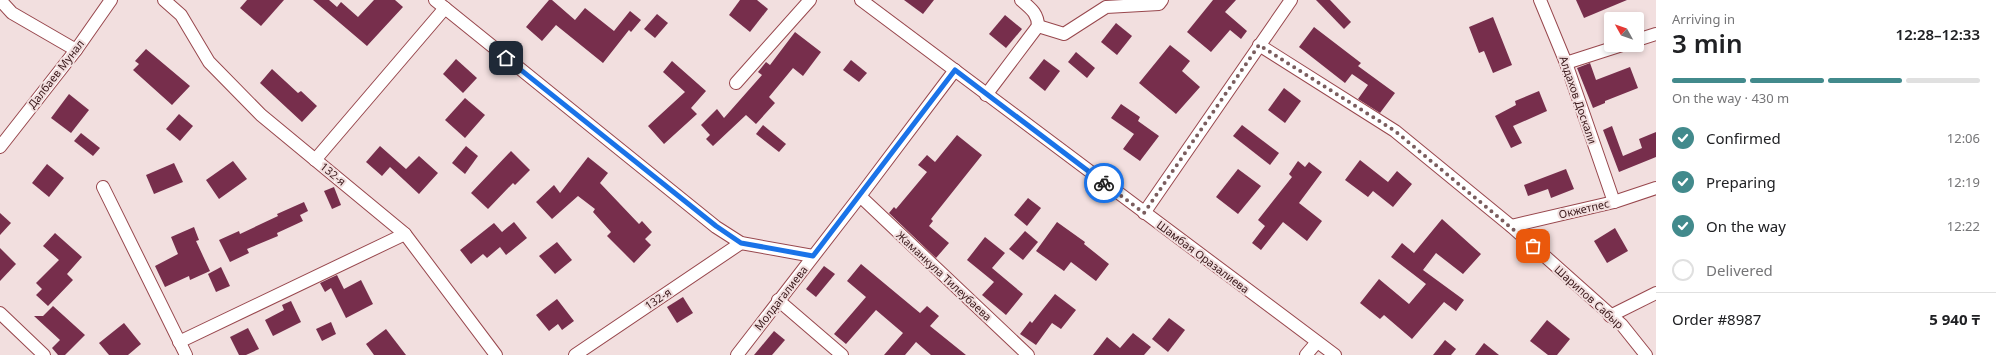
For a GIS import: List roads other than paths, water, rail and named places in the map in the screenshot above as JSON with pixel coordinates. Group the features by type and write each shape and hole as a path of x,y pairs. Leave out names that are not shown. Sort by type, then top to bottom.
{"street":[{"path":"0,0 12,13 76,50"},
{"name":"Далбаев Мунал","path":"0,147 76,50 111,0"},
{"name":"132-я","path":"164,0 181,15 209,62 261,115 405,234 496,355"},
{"path":"435,0 716,226 741,243 813,256"},
{"path":"736,83 810,0"},
{"name":"Шамбая Оразалиева","path":"861,0 1335,355"},
{"path":"986,95 1038,26 1038,19 1034,10 1020,0"},
{"path":"1038,26 1064,34 1106,7 1159,4 1162,0"},
{"path":"1144,213 1291,0"},
{"name":"Алдахов Доскали","path":"1540,0 1566,62 1614,202"},
{"path":"315,160 445,8"},
{"path":"1644,38 1656,34"},
{"name":"Шарипов Сабыр","path":"1259,45 1395,131 1512,226 1610,316 1622,325 1646,355"},
{"path":"1566,62 1604,50"},
{"name":"Молдагалиева","path":"737,355 955,70"},
{"path":"103,187 178,342 186,355"},
{"name":"Окжетпес","path":"1512,226 1614,202 1656,188"},
{"name":"Жаманкула Тилеубаева","path":"860,196 1028,355"},
{"path":"178,342 405,234"},
{"name":"132-я","path":"575,355 741,243"},
{"path":"1610,316 1656,293"},
{"path":"778,300 842,355"},
{"path":"0,313 44,355"},
{"path":"1306,355 1317,342"}]}
